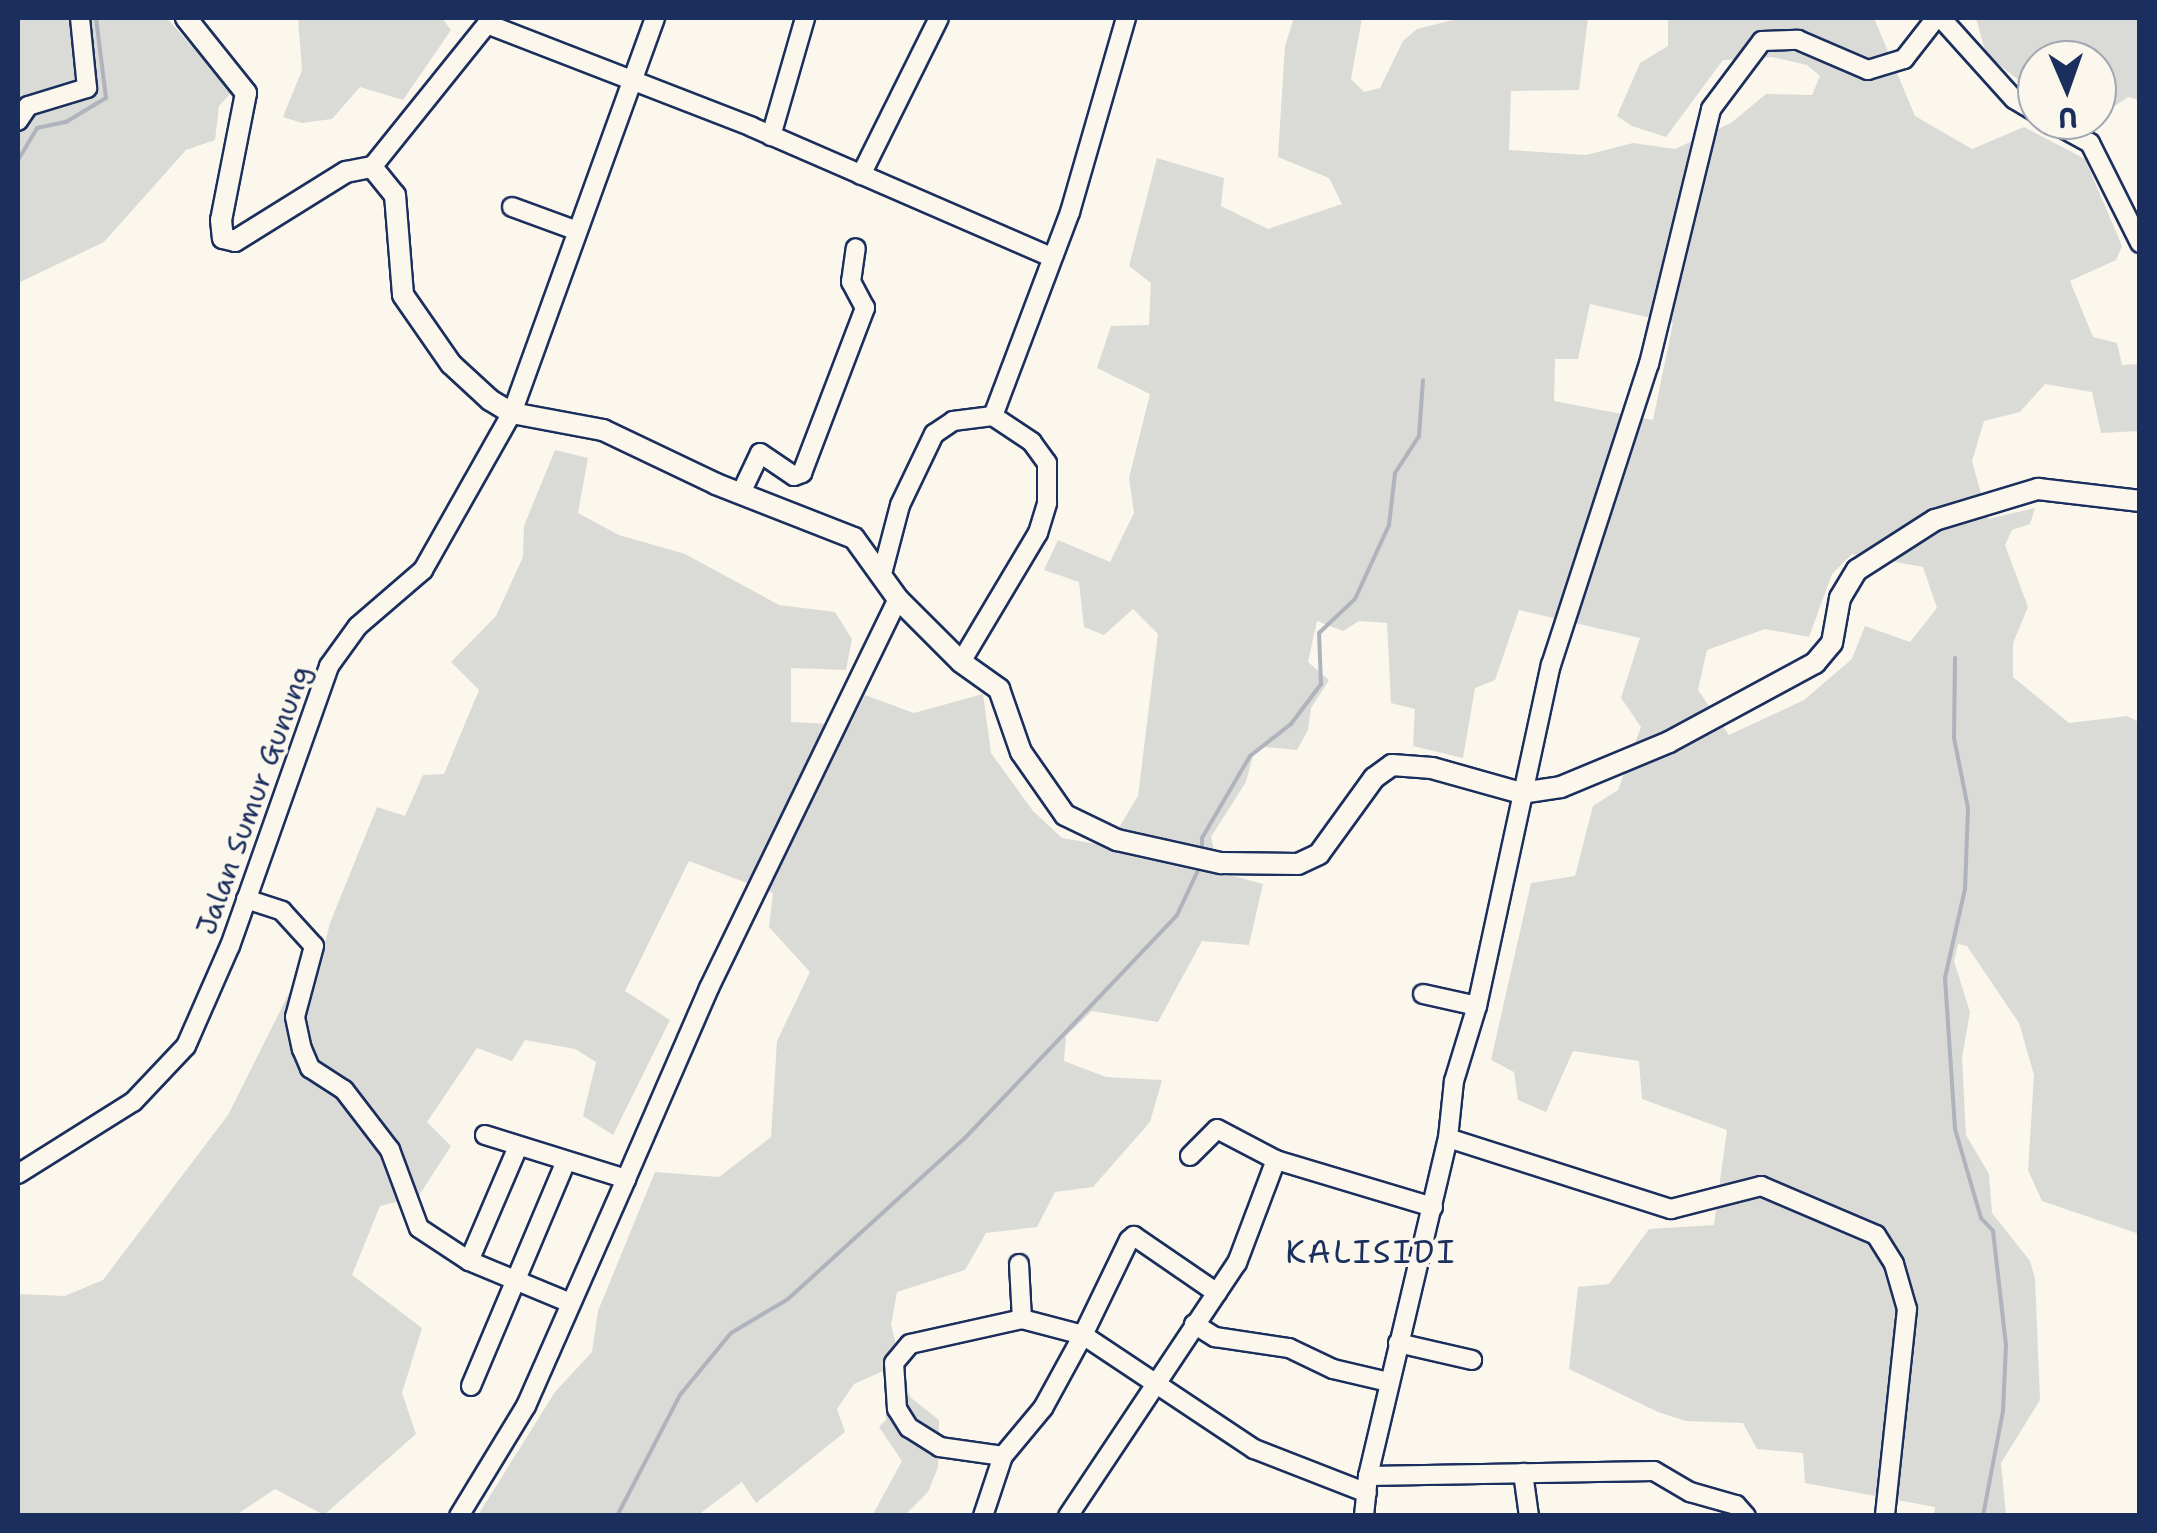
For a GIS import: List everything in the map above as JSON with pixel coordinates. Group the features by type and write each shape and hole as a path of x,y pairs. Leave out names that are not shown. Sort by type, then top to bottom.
{"street":[{"path":"18,121 28,106 86,88 80,18"},
{"path":"186,18 246,93 220,220 223,238 235,241 346,172 372,167 489,21 771,136 1050,258"},
{"name":"Jalan Sumur Gunung","path":"18,1174 133,1102 172,1066 194,1030 246,899 329,666 358,626 423,570 512,413 575,230 656,18"},
{"path":"771,136 805,18"},
{"path":"861,175 939,18"},
{"path":"993,416 1050,258 1126,18"},
{"path":"1364,1516 1389,1382 1448,1138 1454,1081 1477,1006 1551,665 1649,364 1701,138 1721,88 1762,41 1776,37 1798,40 1868,70 1891,67 1916,48 1938,18 2017,101"},
{"path":"2085,140 2090,143 2140,243"},
{"path":"372,167 395,195 404,295 451,364 512,413 604,430 741,493 854,538 883,570 898,599 961,662 999,689 1021,752 1066,815 1117,840 1221,863 1312,860 1392,764 1432,768 1521,793 1606,772 1815,664 1832,644 1840,598 1857,570 1935,520 2038,489 2140,501"},
{"path":"512,207 575,230"},
{"path":"741,493 760,452 794,476 802,473 865,308 852,282 856,248"},
{"path":"883,570 900,504 934,434 953,420 993,416 1032,442 1048,463 1050,483 1038,533 961,662"},
{"path":"459,1516 526,1406 568,1302 710,988 898,599"},
{"path":"246,899 282,910 314,946 296,1016 310,1068 344,1090 390,1150 419,1228 470,1260 568,1302"},
{"path":"1423,994 1477,1006"},
{"path":"1190,1156 1218,1129 1276,1160 1433,1207"},
{"path":"485,1135 565,1164 626,1179"},
{"path":"1448,1138 1670,1209 1761,1186 1876,1235 1894,1264 1907,1309 1885,1516"},
{"path":"470,1260 517,1149"},
{"path":"1068,1516 1237,1264 1276,1160"},
{"path":"471,1386 565,1164"},
{"path":"983,1516 1002,1456 1042,1408 1134,1236 1218,1294"},
{"path":"1018,1264 1022,1319"},
{"path":"1002,1456 922,1438 898,1410 892,1376 910,1344 1022,1319 1083,1334 1254,1450 1368,1484 1523,1473 1654,1471 1690,1492 1736,1505 1746,1516"},
{"path":"1194,1324 1215,1337 1289,1348 1334,1369 1389,1382"},
{"path":"1398,1343 1472,1360"},
{"path":"1523,1473 1529,1516"}],"shaded area":[{"path":"18,18 167,18 232,92 219,106 215,140 186,150 104,242 18,283"},
{"path":"298,18 442,18 451,30 403,100 360,87 332,119 302,123 283,117 302,70"},
{"path":"1294,18 1362,18 1351,79 1364,92 1380,88 1403,41 1417,29 1461,18 1588,18 1579,90 1511,91 1509,150 1586,155 1633,143 1675,149 1731,123 1766,94 1812,95 1820,76 1807,65 1772,57 1723,60 1666,137 1632,126 1617,116 1640,63 1668,46 1668,18 1874,18 1915,116 1972,149 2017,130 2017,140 2049,140 2085,159 2122,246 2116,260 2070,281 2093,337 2117,343 2122,365 2139,364 2139,431 2101,433 2092,392 2045,384 2020,412 1984,421 1972,461 1988,519 2035,508 2030,524 2012,530 2005,545 2028,607 2013,643 2013,677 2069,723 2127,716 2139,722 2139,1234 2042,1201 2028,1170 2034,1075 2019,1023 1967,946 1958,944 1954,961 1970,1012 1962,1058 1966,1135 1989,1174 1992,1213 2030,1261 2035,1278 2040,1400 2001,1463 2006,1515 1934,1515 1935,1507 1805,1483 1803,1453 1757,1449 1743,1423 1686,1421 1658,1412 1569,1369 1578,1287 1609,1284 1649,1229 1714,1225 1727,1130 1642,1099 1639,1061 1573,1051 1546,1112 1518,1100 1514,1072 1491,1060 1531,883 1575,876 1593,806 1618,790 1641,727 1621,698 1640,638 1519,610 1495,680 1475,688 1463,758 1413,746 1415,709 1391,703 1387,623 1359,621 1343,631 1317,621 1308,662 1329,680 1311,708 1308,730 1297,750 1265,747 1253,756 1246,782 1211,837 1219,872 1263,884 1249,945 1202,941 1158,1022 1092,1011 1066,1036 1064,1061 1106,1077 1162,1080 1150,1122 1093,1187 1055,1192 1037,1227 986,1233 965,1270 897,1292 891,1325 901,1363 854,1384 837,1409 845,1432 756,1503 742,1482 698,1515 478,1515 555,1392 592,1352 598,1311 655,1172 719,1177 771,1137 777,1041 810,972 769,927 773,893 689,861 625,991 670,1020 613,1135 583,1116 596,1062 575,1049 525,1040 512,1061 477,1048 427,1122 451,1146 418,1197 380,1206 352,1275 422,1328 402,1393 416,1434 324,1515 275,1489 236,1515 18,1516 18,1294 65,1296 103,1280 228,1115 290,991 314,985 330,923 377,807 405,816 423,775 444,774 479,690 451,662 496,616 523,557 524,526 555,450 588,458 578,513 619,535 685,554 779,605 835,612 852,639 846,670 791,668 791,722 850,725 865,695 914,713 983,694 991,753 1033,811 1062,838 1108,846 1138,796 1158,634 1133,609 1104,635 1084,627 1079,582 1044,570 1058,540 1110,562 1134,513 1129,478 1150,394 1097,368 1111,326 1149,325 1151,283 1129,266 1157,158 1224,178 1221,206 1268,229 1342,204 1329,178 1278,157 1285,46","holes":["1590,304 1673,323 1653,420 1554,401 1555,359 1578,359","1852,554 1923,567 1937,608 1910,642 1865,626 1852,659 1804,700 1729,735 1698,690 1707,650 1765,629 1809,637 1832,574"]},
{"path":"1976,18 2139,18 2139,100 2128,97 2117,104 2117,40 2017,40 2017,79 1986,54"},
{"path":"906,1382 910,1397 939,1420 938,1467 928,1492 905,1515 872,1516 902,1461 879,1427 886,1420 885,1387"}],"waterway":[{"path":"18,160 37,128 66,122 106,98 96,18"},
{"path":"1202,850 1202,838 1250,756 1291,724 1321,684 1319,633 1355,599 1389,525 1395,473 1419,436 1423,380"},
{"path":"1955,658 1954,738 1968,808 1965,889 1945,978 1955,1129 1981,1218 1993,1231 2006,1345 2003,1411 1983,1516"},
{"path":"617,1516 680,1395 731,1333 788,1299 964,1139 1177,915 1201,864"}],"district":[{"name":"KALISIDI","path":"1371,1252"}]}
